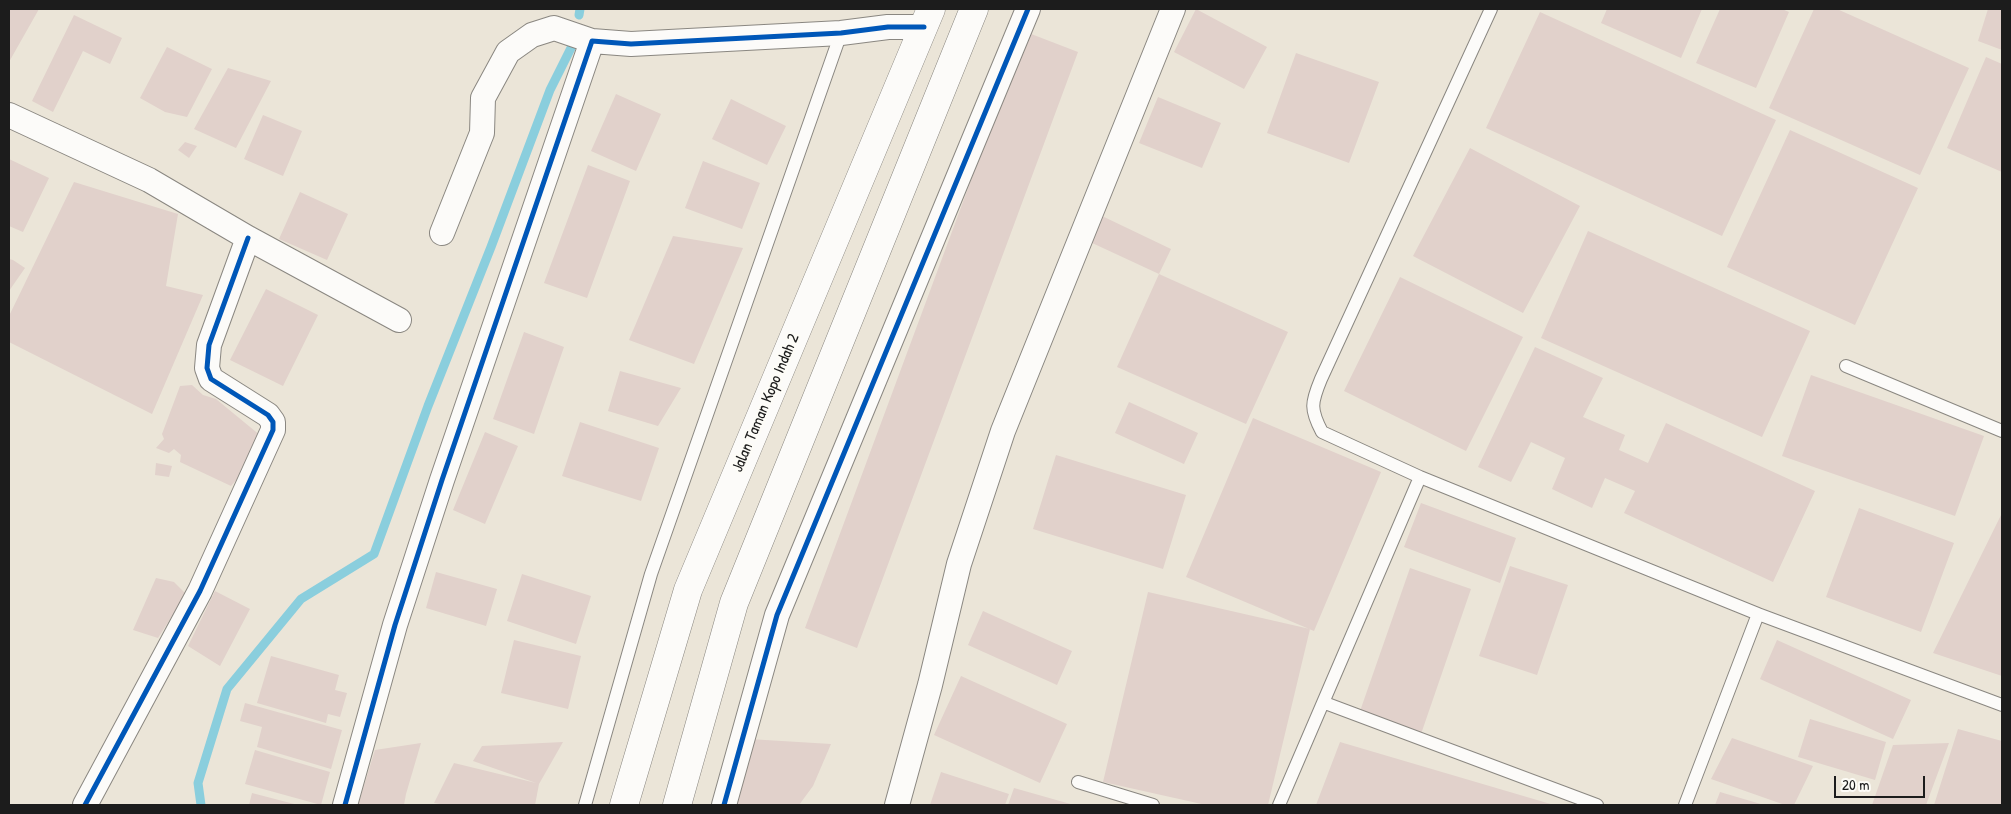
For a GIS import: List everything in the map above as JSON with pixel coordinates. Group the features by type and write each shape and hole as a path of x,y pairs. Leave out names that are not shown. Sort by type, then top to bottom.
{"main road":[{"path":"677,805 734,603 974,9"},
{"name":"Jalan Taman Kopo Indah 2","path":"624,805 688,590 843,216 928,18"},
{"path":"843,216 886,226"}],"street":[{"path":"724,805 777,615 1028,9"},
{"path":"898,805 930,685 959,564 1004,431 1173,9"},
{"path":"442,234 482,133 483,98 508,52 532,36 554,28 592,40 631,44 841,34 888,27 928,18"},
{"path":"345,805 401,607 442,480 592,40"},
{"path":"9,115 149,180 248,238 399,320"},
{"path":"85,805 200,591 273,430 274,422 268,415 210,379 206,368 208,345 248,238"}],"lane":[{"path":"1491,9 1315,393 1312,408 1322,432 1420,477 1758,614 2002,705"},
{"path":"585,805 651,574 841,34"},
{"path":"1846,366 2002,431"},
{"path":"1280,805 1420,477"},
{"path":"1685,805 1758,614"},
{"path":"1325,702 1597,805"},
{"path":"1078,782 1153,805"}],"building":[{"path":"9,9 39,9 9,62"},
{"path":"1196,9 1267,47 1244,89 1174,52"},
{"path":"1607,9 1702,9 1681,58 1601,23"},
{"path":"1720,9 1782,9 1789,12 1756,88 1696,63"},
{"path":"1814,9 1837,9 1969,68 1920,175 1769,108"},
{"path":"1988,9 2002,9 2002,50 1978,41"},
{"path":"1540,12 1776,120 1722,236 1486,128"},
{"path":"74,15 122,38 110,64 83,51 53,112 32,101"},
{"path":"1026,32 1078,52 857,648 805,628"},
{"path":"167,47 212,69 187,117 165,112 140,98"},
{"path":"1296,53 1379,82 1349,163 1267,133"},
{"path":"1986,57 2002,64 2002,172 1947,148"},
{"path":"228,68 271,81 236,148 194,129"},
{"path":"616,94 661,114 636,171 591,151"},
{"path":"1158,97 1221,123 1202,168 1139,143"},
{"path":"731,99 786,126 767,165 712,139"},
{"path":"263,115 302,131 283,176 244,159"},
{"path":"1790,130 1918,188 1855,325 1727,267"},
{"path":"185,142 197,146 189,158 178,150"},
{"path":"1470,148 1580,206 1523,313 1413,256"},
{"path":"9,159 49,178 23,232 9,226"},
{"path":"703,161 760,183 742,229 685,208"},
{"path":"588,165 630,181 587,298 544,283"},
{"path":"74,182 178,214 166,286 203,295 152,414 9,342 9,316"},
{"path":"300,192 348,214 327,260 279,239"},
{"path":"1102,216 1171,249 1159,274 1090,242"},
{"path":"1588,231 1810,331 1762,437 1541,338"},
{"path":"673,236 743,248 694,364 629,340"},
{"path":"9,259 25,268 9,291"},
{"path":"1159,274 1288,332 1246,424 1117,367"},
{"path":"1400,277 1523,337 1466,451 1344,391"},
{"path":"266,289 318,315 283,386 230,360"},
{"path":"524,332 564,347 534,434 493,419"},
{"path":"1535,347 1603,378 1583,417 1625,435 1619,450 1648,463 1666,423 1815,491 1773,582 1624,513 1635,491 1605,478 1592,508 1552,489 1565,458 1531,442 1511,482 1478,467"},
{"path":"620,371 681,388 658,426 608,411"},
{"path":"1811,375 1984,436 1955,516 1782,456"},
{"path":"192,385 203,395 216,399 261,436 251,462 242,467 238,478 231,486 180,462 181,455 174,449 169,453 156,448 164,439 162,434 180,386"},
{"path":"1129,402 1198,433 1184,464 1115,433"},
{"path":"1253,418 1381,472 1314,631 1186,577"},
{"path":"580,422 659,448 641,501 562,476"},
{"path":"485,432 518,446 485,524 453,510"},
{"path":"1056,455 1186,495 1163,569 1033,529"},
{"path":"156,463 172,466 169,477 155,475"},
{"path":"1421,503 1516,538 1500,583 1404,547"},
{"path":"1859,508 1954,543 1921,632 1826,597"},
{"path":"2002,513 2002,676 1933,653"},
{"path":"1510,566 1568,585 1537,675 1479,656"},
{"path":"1410,568 1471,589 1421,734 1359,714"},
{"path":"436,572 497,589 486,626 426,608"},
{"path":"522,574 591,596 576,644 507,621"},
{"path":"156,578 174,582 186,594 158,638 133,630"},
{"path":"215,591 250,609 220,666 188,646"},
{"path":"1148,592 1310,629 1268,805 1206,805 1103,782"},
{"path":"983,611 1072,651 1057,685 968,645"},
{"path":"514,640 581,656 568,709 501,693"},
{"path":"1777,640 1911,700 1893,739 1760,679"},
{"path":"271,656 339,675 335,690 347,693 340,717 328,714 326,723 257,703"},
{"path":"961,676 1067,724 1040,783 934,735"},
{"path":"245,703 342,730 331,769 257,747 262,727 240,721"},
{"path":"1810,719 1886,742 1875,780 1798,757"},
{"path":"1958,729 2002,741 2002,805 1934,805"},
{"path":"1732,738 1813,766 1794,805 1785,805 1711,779"},
{"path":"749,739 831,744 813,786 799,805 734,805"},
{"path":"563,742 539,784 535,805 446,805 434,803 454,763 536,783 473,761 482,746"},
{"path":"1340,742 1554,805 1316,805"},
{"path":"421,743 404,805 358,805 375,750"},
{"path":"1949,743 1926,805 1872,805 1893,745"},
{"path":"255,750 330,772 321,805 245,784"},
{"path":"941,772 1009,794 1005,805 930,805"},
{"path":"1014,788 1074,805 1008,805"},
{"path":"1720,792 1764,805 1715,805"},
{"path":"252,793 298,805 249,805"}],"waterway":[{"path":"579,15 580,9"},
{"path":"201,805 198,783 227,689 301,599 374,554 428,406 491,247 550,90 573,44"}],"cycle path":[{"path":"724,805 777,615 1028,9"},
{"path":"345,805 395,625 442,480 592,41 631,44 841,33 888,27 924,27"},
{"path":"85,805 200,591 273,430 273,422 268,415 211,379 207,368 209,345 248,238"}]}
